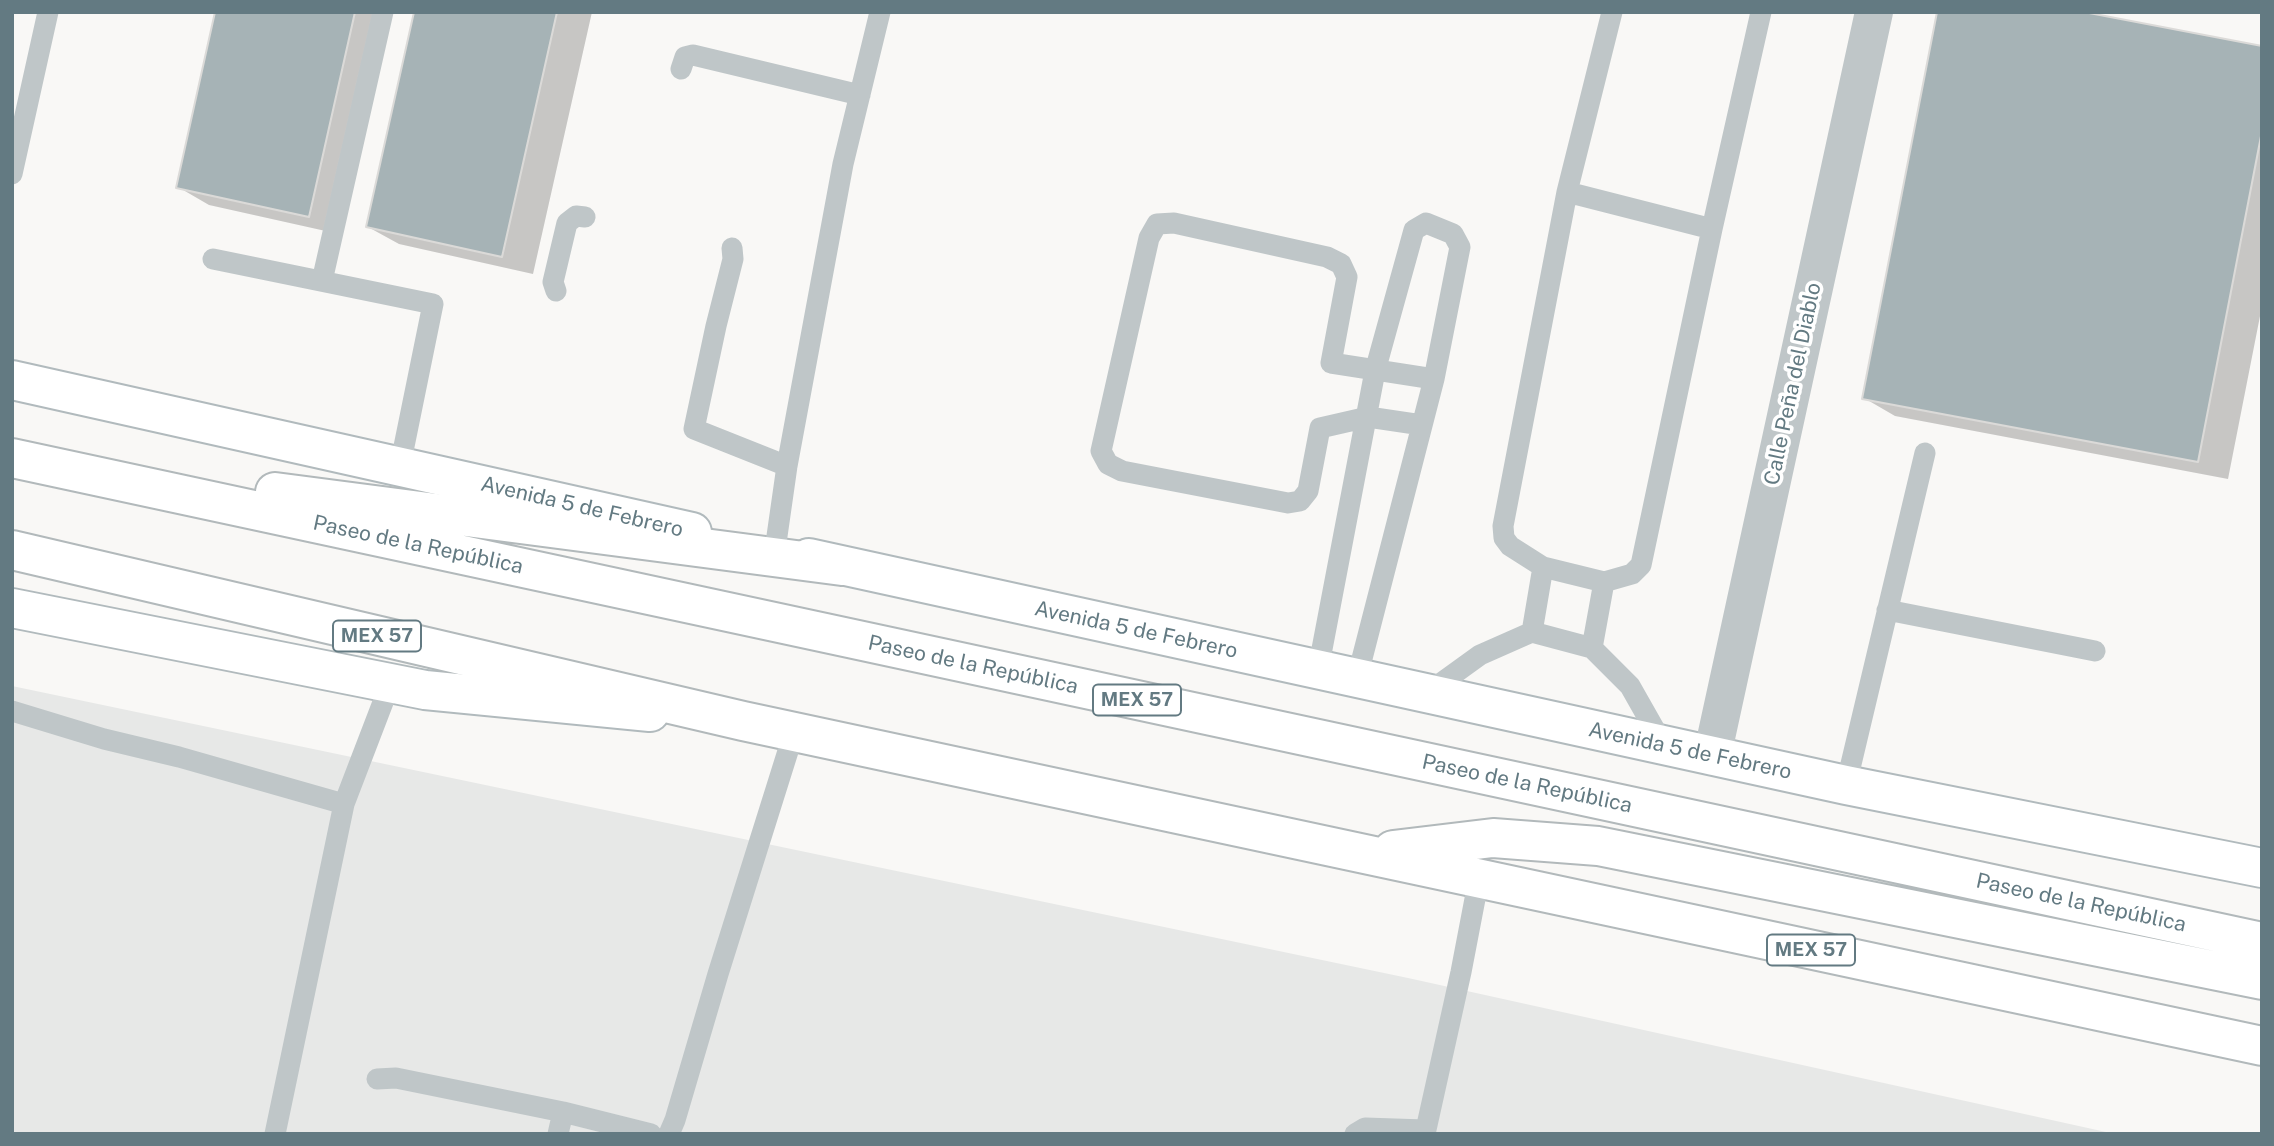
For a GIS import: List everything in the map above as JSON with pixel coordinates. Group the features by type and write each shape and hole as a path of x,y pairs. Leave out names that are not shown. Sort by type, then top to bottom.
{"main road":[{"name":"Avenida 5 de Febrero","path":"12,380 1664,746 2262,868"},
{"path":"12,458 842,566"},
{"name":"Paseo de la República","path":"12,458 2262,942"},
{"name":"MEX 57","path":"12,550 743,721 2262,1046"},
{"path":"12,608 425,690 743,721"},
{"path":"1360,854 1493,838 1598,845 2262,980"}],"street":[{"name":"Calle Peña del Diablo","path":"1713,756 1874,12"}],"lane":[{"path":"12,174 48,12"},
{"path":"321,281 383,12"},
{"path":"775,550 787,466 843,164 880,12"},
{"path":"1612,12 1567,192 1503,526 1504,538 1510,546 1543,567 1605,582 1632,574 1640,565 1761,12"},
{"path":"681,69 685,57 693,55 860,95"},
{"path":"1567,192 1712,229"},
{"path":"556,291 553,282 567,223 576,216 585,217"},
{"path":"1422,425 1368,417 1320,428 1308,491 1300,501 1288,503 1122,471 1108,464 1101,451 1149,237 1157,224 1174,223 1327,257 1341,264 1347,277 1331,363 1434,379"},
{"path":"1318,670 1376,371 1414,230 1426,223 1453,234 1460,247 1434,379 1357,678"},
{"path":"732,248 733,259 694,429 787,466"},
{"path":"213,259 433,304 400,466"},
{"path":"1846,785 1925,453"},
{"path":"1532,632 1543,567"},
{"path":"1592,648 1605,582"},
{"path":"1887,610 2095,651"},
{"path":"1426,694 1480,655 1532,632 1592,648 1630,686 1664,746"},
{"path":"275,1134 344,804 390,684"},
{"path":"12,711 104,739 179,757 344,804"},
{"path":"669,1134 794,732"},
{"path":"1355,1134 1365,1128 1425,1132 1479,878"},
{"path":"377,1079 396,1078 562,1112 651,1134"},
{"path":"558,1134 562,1112"}],"shaded area":[{"path":"12,686 1408,978 2115,1134 12,1134"}],"building":[{"path":"215,12 355,12 309,217 176,188"},
{"path":"414,12 557,12 502,257 366,227"},
{"path":"1937,12 2084,12 2262,46 2262,131 2198,462 1862,399"}]}
